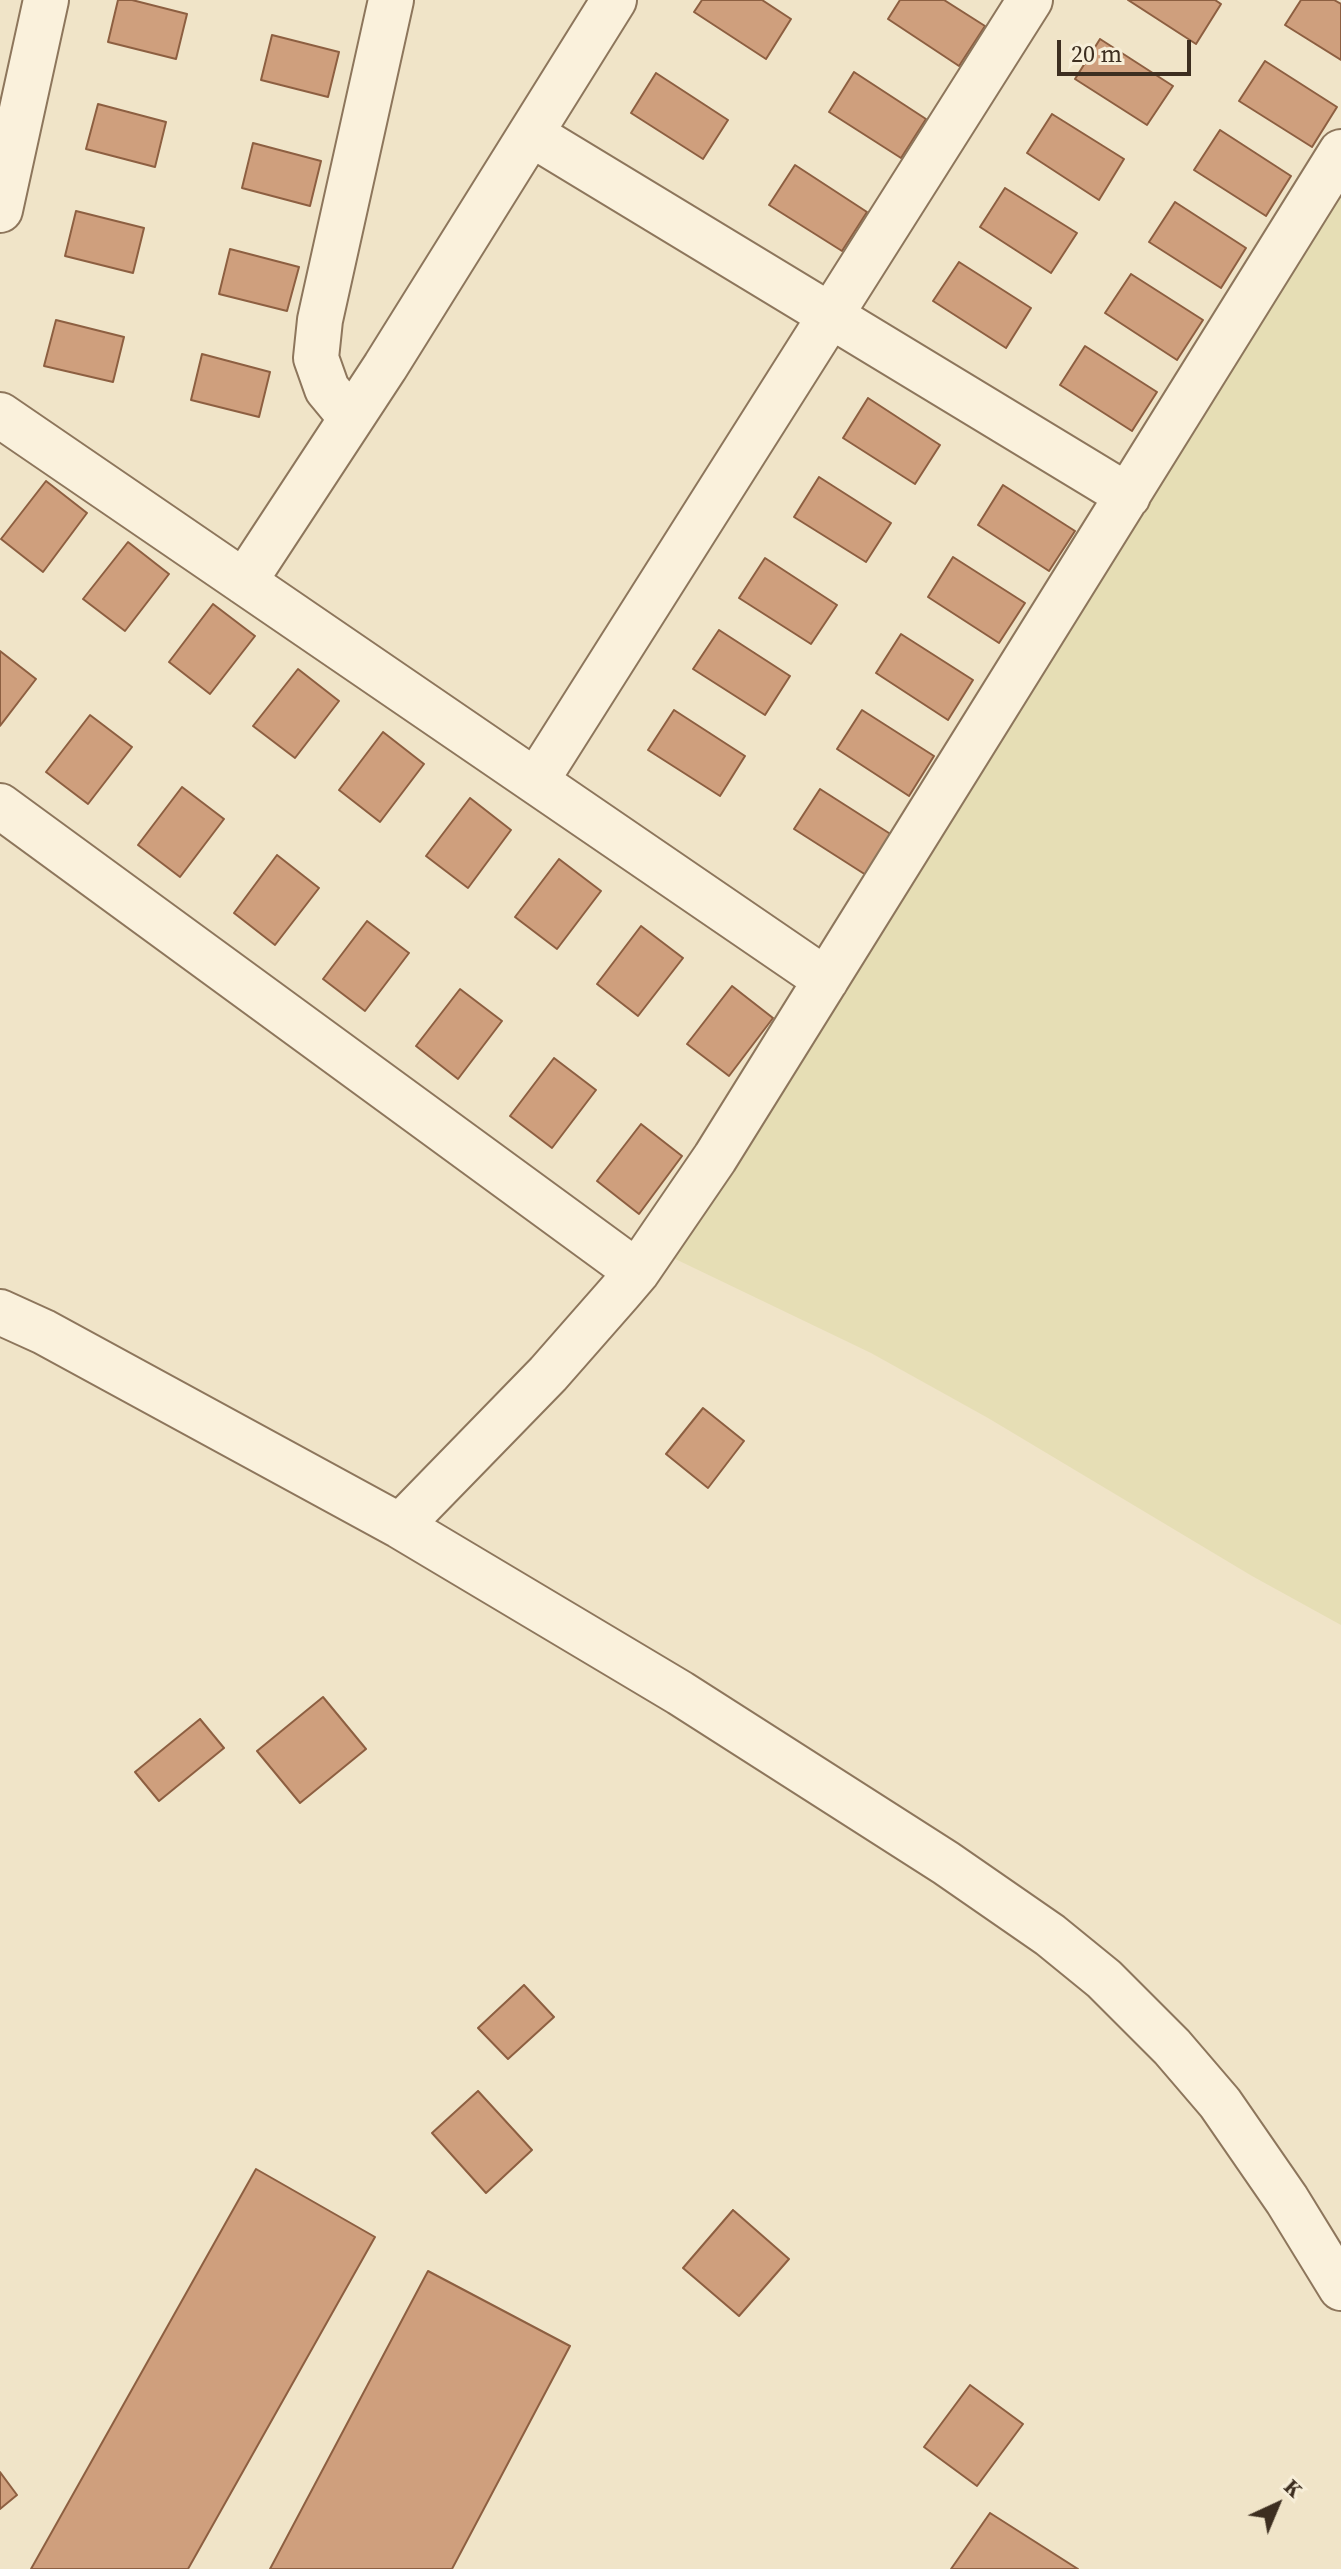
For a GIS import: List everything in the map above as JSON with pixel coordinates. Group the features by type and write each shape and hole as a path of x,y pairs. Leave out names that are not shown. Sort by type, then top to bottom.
{"street":[{"path":"0,210 46,0"},
{"path":"351,418 327,389 316,358 320,320 391,0"},
{"path":"244,582 614,0"},
{"path":"536,781 1030,0"},
{"path":"531,134 1128,496"},
{"path":"400,1526 548,1374 637,1272 715,1158 1341,152"},
{"path":"0,415 826,980"},
{"path":"0,806 637,1272"},
{"path":"0,1312 44,1332 400,1526 680,1693 946,1863 1050,1935 1104,1979 1172,2047 1220,2103 1287,2200 1341,2288"}],"shaded area":[{"path":"1341,187 1341,1625 871,1353 669,1256"}],"building":[{"path":"118,0 132,0 187,14 176,59 108,42"},
{"path":"702,0 762,0 791,19 766,59 694,12"},
{"path":"900,0 944,0 985,26 959,66 888,19"},
{"path":"1128,0 1215,0 1221,4 1196,44"},
{"path":"1301,0 1334,0 1341,4 1341,60 1285,25"},
{"path":"272,35 339,52 328,97 261,80"},
{"path":"1100,39 1173,86 1147,125 1075,79"},
{"path":"1265,61 1337,107 1312,147 1239,101"},
{"path":"854,72 926,119 901,158 829,112"},
{"path":"656,73 728,120 703,159 631,113"},
{"path":"98,104 166,122 155,167 86,149"},
{"path":"1052,114 1124,159 1099,200 1027,153"},
{"path":"1220,130 1291,176 1266,216 1194,170"},
{"path":"253,143 321,161 310,206 242,188"},
{"path":"795,165 867,212 842,251 769,205"},
{"path":"1005,188 1077,233 1051,273 980,227"},
{"path":"1175,202 1246,248 1221,288 1149,242"},
{"path":"76,211 144,228 133,273 65,256"},
{"path":"230,249 299,267 287,311 219,294"},
{"path":"959,262 1031,308 1006,348 933,301"},
{"path":"1131,274 1203,320 1177,360 1105,313"},
{"path":"56,320 124,337 113,382 44,366"},
{"path":"1085,346 1157,392 1132,431 1060,385"},
{"path":"202,354 270,372 259,417 191,400"},
{"path":"868,398 940,445 915,484 843,438"},
{"path":"819,477 891,523 866,562 794,517"},
{"path":"46,481 87,513 43,572 1,539"},
{"path":"1003,485 1075,531 1049,571 978,525"},
{"path":"128,542 169,574 125,631 83,599"},
{"path":"953,557 1025,603 999,643 928,597"},
{"path":"765,558 837,605 811,644 739,598"},
{"path":"213,604 255,636 210,694 169,662"},
{"path":"719,630 790,676 765,715 693,669"},
{"path":"901,634 973,680 948,720 876,673"},
{"path":"0,651 36,679 0,726"},
{"path":"298,669 339,701 295,758 253,726"},
{"path":"674,710 745,756 720,796 648,750"},
{"path":"862,710 934,756 909,796 837,749"},
{"path":"90,715 132,747 88,804 46,772"},
{"path":"383,732 424,764 380,822 339,790"},
{"path":"182,787 224,819 180,877 138,845"},
{"path":"820,789 892,835 866,875 794,829"},
{"path":"470,798 511,830 468,888 426,856"},
{"path":"277,855 319,888 275,945 234,913"},
{"path":"559,859 601,891 557,949 515,917"},
{"path":"367,921 409,953 365,1011 323,979"},
{"path":"641,926 683,958 638,1016 597,984"},
{"path":"732,986 773,1018 729,1076 687,1044"},
{"path":"460,989 502,1021 458,1079 416,1046"},
{"path":"554,1058 596,1090 552,1148 510,1116"},
{"path":"641,1124 682,1156 639,1214 597,1181"},
{"path":"703,1408 744,1441 708,1488 666,1454"},
{"path":"323,1697 366,1749 300,1803 257,1751"},
{"path":"200,1719 224,1748 159,1801 135,1772"},
{"path":"524,1985 554,2017 508,2059 478,2028"},
{"path":"478,2091 532,2150 486,2193 432,2133"},
{"path":"256,2169 375,2237 188,2569 31,2569"},
{"path":"733,2210 789,2259 739,2316 683,2268"},
{"path":"428,2271 570,2346 452,2569 270,2569"},
{"path":"970,2385 1023,2424 977,2486 924,2447"},
{"path":"0,2472 17,2495 0,2509"},
{"path":"990,2513 1078,2569 951,2569"}]}
